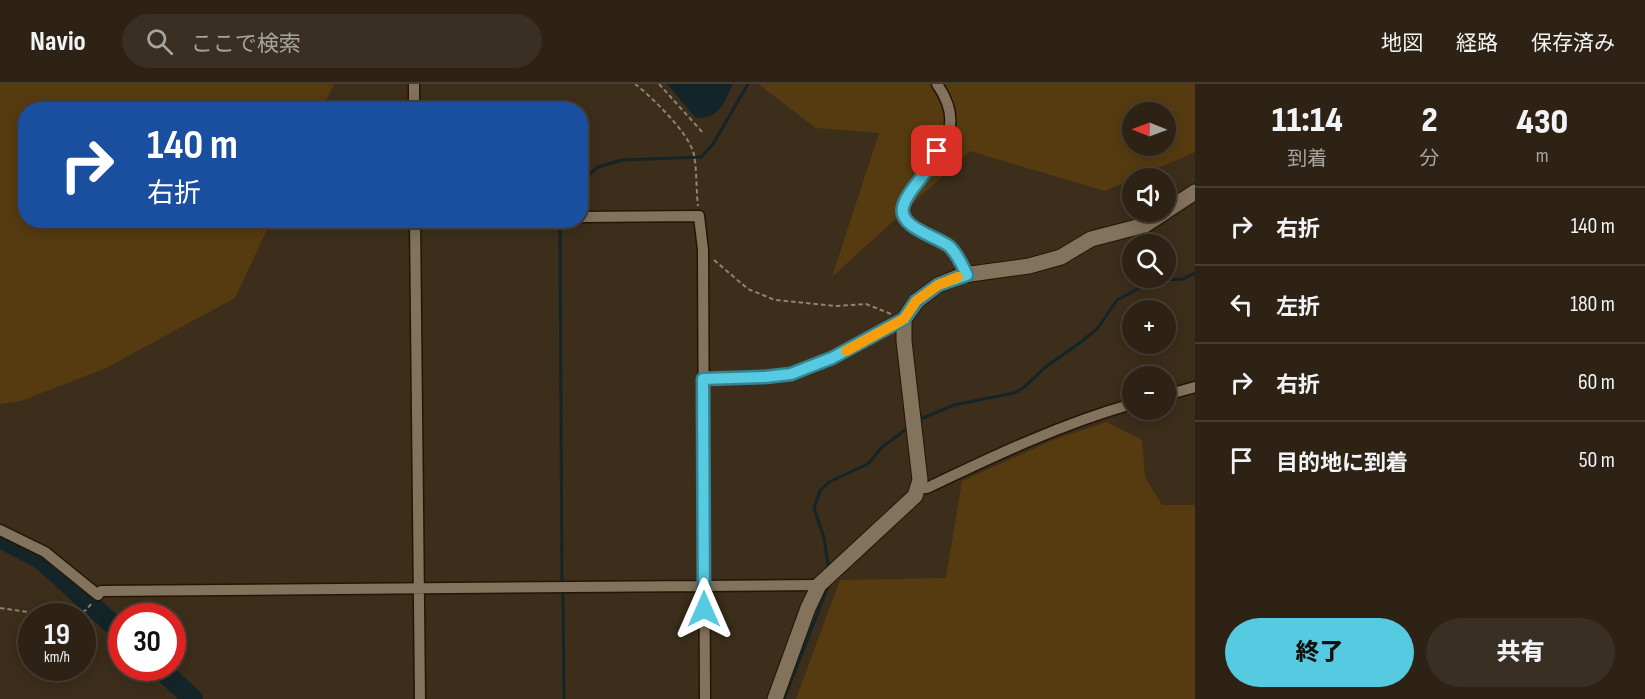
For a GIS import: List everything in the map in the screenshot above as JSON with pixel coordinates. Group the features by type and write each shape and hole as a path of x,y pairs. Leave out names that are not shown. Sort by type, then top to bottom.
{"street":[{"path":"414,84 414,102"},
{"path":"938,84 951,114 952,126 903,208 904,215 909,223 924,234 948,245 958,256 967,275"},
{"path":"1176,204 1195,192"},
{"path":"588,217 699,216 703,250 705,699"},
{"path":"703,379 791,374 832,358 904,319 916,301 938,285 967,275 1029,266 1061,257 1091,239 1149,222"},
{"path":"415,228 420,699"},
{"path":"775,699 808,608 819,585 915,496 918,488 920,480 904,340 904,319"},
{"path":"1176,392 1195,387"},
{"path":"918,488 927,488 1032,439 1122,407"},
{"path":"0,530 45,552 98,596 101,591 819,585"}],"path":[{"path":"635,84 649,95 682,132 694,153 699,216"},
{"path":"659,84 704,134"},
{"path":"703,250 748,289 775,300 836,306 866,304 904,319"},
{"path":"93,603 96,599"},
{"path":"0,608 18,611"}],"shaded area":[{"path":"0,84 334,84 325,102 18,102 18,228 268,228 235,298 106,368 21,401 0,404"},
{"path":"667,84 733,84 724,103 716,112 696,118"},
{"path":"758,84 1195,84 1195,152 1158,168 1122,168 1122,184 1105,191 970,151 832,277 879,133 816,128"},
{"path":"1106,422 1142,440 1145,477 1162,505 1195,505 1195,699 796,699 840,580 946,578 962,481 1053,440"}],"waterway":[{"path":"588,175 598,167 622,160 701,157 713,144 748,84"},
{"path":"560,228 562,585"},
{"path":"921,419 954,405 1014,393 1022,389 1047,366 1097,329 1117,300 1141,287 1161,280 1183,279 1195,273"},
{"path":"828,565 824,538 814,508 820,491 829,482 868,464 882,447 908,428"},
{"path":"0,538 39,558 108,620"},
{"path":"784,699 829,584"},
{"path":"563,591 564,699"},
{"path":"173,681 193,699"}],"slow traffic":[{"path":"846,351 904,319 916,301 938,285 958,277"}],"route":[{"path":"704,609 703,379 791,374 832,358 904,319 916,301 938,285 967,275 958,256 948,245 924,234 909,223 904,215 903,208 908,196 927,170 937,151"}]}
